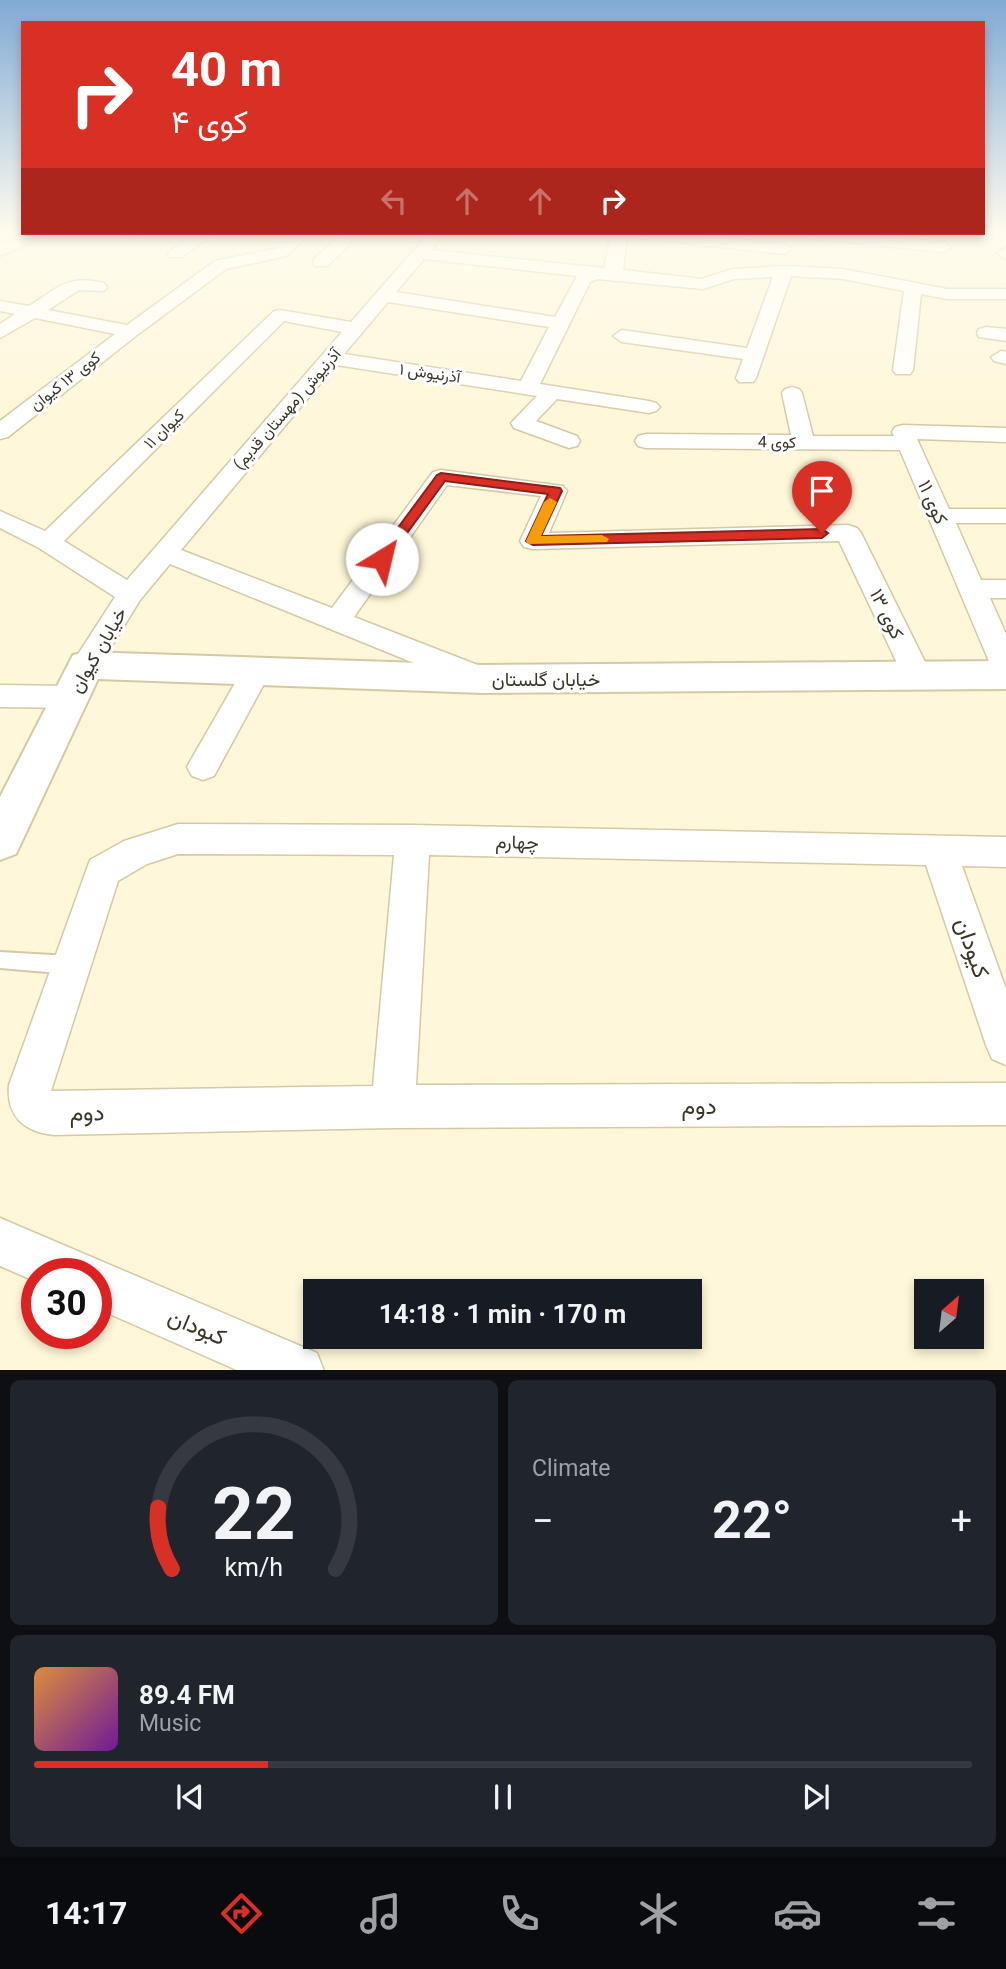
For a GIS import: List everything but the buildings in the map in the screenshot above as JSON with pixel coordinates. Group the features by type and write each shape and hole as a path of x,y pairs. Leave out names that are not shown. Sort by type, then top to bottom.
{"street":[{"path":"0,332 60,294"},
{"name":"کوی ۱۳ کیوان","path":"0,432 182,294"},
{"path":"528,387 575,294"},
{"path":"746,378 776,294"},
{"path":"903,370 913,294"},
{"path":"947,294 1006,295"},
{"path":"385,296 560,323"},
{"name":"آذرنیوش (مهستان قدیم)","path":"130,594 163,552 385,296"},
{"path":"0,306 130,331"},
{"name":"کیوان ۱۱","path":"48,542 280,316 356,329"},
{"path":"986,333 1006,335"},
{"path":"622,336 753,355"},
{"name":"آذرنیوش ۱","path":"331,358 649,407"},
{"path":"553,391 522,423 569,441"},
{"path":"792,393 804,442"},
{"path":"907,443 903,432 1006,435"},
{"name":"کوی 4","path":"646,441 907,443"},
{"name":"کوی ۱۱","path":"907,443 1006,666"},
{"name":"کوی ۱۳","path":"337,621 441,477 555,491 533,541 848,533 917,676"},
{"path":"939,516 1006,516"},
{"name":"خیابان کیوان","path":"0,518 48,542 130,594 78,681 0,841"},
{"path":"163,552 483,679"},
{"path":"972,589 1006,589"},
{"path":"203,767 256,671"},
{"name":"خیابان گلستان","path":"78,681 256,671 483,679 1006,675"},
{"path":"0,696 78,681"},
{"name":"چهارم","path":"103,871 136,852 178,839 413,840 1006,852"},
{"path":"393,1107 413,840"},
{"name":"کیودان","path":"939,852 1006,1045"},
{"name":"دوم","path":"103,871 30,1084 29,1100 39,1112 1006,1104"},
{"path":"0,1242 38,1258"},
{"name":"کبودان","path":"112,1290 299,1370"}],"lane":[{"path":"0,960 71,965"}],"slow traffic":[{"path":"550,502 533,541 602,539"}],"route":[{"path":"382,559 441,477 555,491 533,541 822,533"}]}
